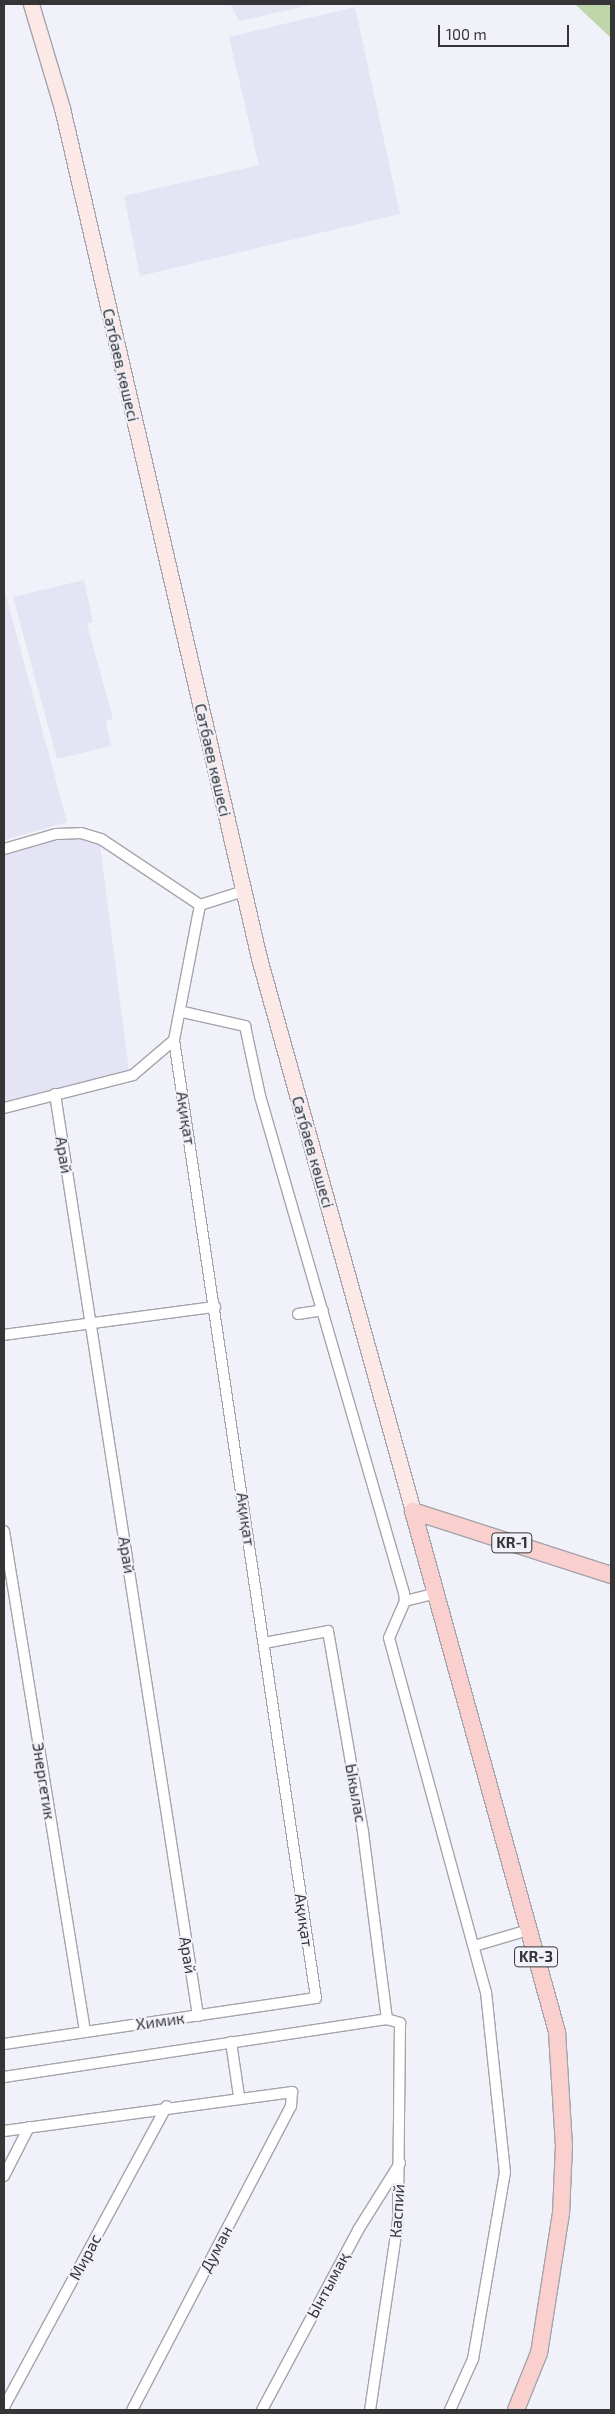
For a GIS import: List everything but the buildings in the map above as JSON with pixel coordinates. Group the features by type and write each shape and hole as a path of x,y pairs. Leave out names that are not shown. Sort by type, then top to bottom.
{"main road":[{"name":"Сәтбаев көшесі","path":"31,4 62,108 244,891 413,1511"},
{"name":"KR-1","path":"413,1511 611,1575"},
{"name":"KR-3","path":"413,1511 556,2032 564,2145 561,2213 539,2353 516,2410"}],"street":[{"path":"4,849 56,834 82,833 100,839 200,905"},
{"path":"200,905 244,891"},
{"path":"4,1108 133,1075 174,1040 183,1012 200,905"},
{"path":"183,1012 245,1026 260,1096 405,1601 389,1638 486,1992 505,2172 473,2359 450,2410"},
{"name":"Ақиқат","path":"174,1040 216,1307 316,1998"},
{"name":"Арай","path":"55,1094 92,1322 198,2016"},
{"path":"4,1335 216,1307"},
{"path":"298,1314 323,1310"},
{"name":"Энергетик","path":"4,1531 85,2031"},
{"path":"405,1601 436,1593"},
{"name":"Ыкылас","path":"264,1643 328,1631 363,1832 387,2019"},
{"path":"474,1946 528,1930"},
{"name":"Химик","path":"4,2044 316,1998"},
{"path":"4,2077 387,2019"},
{"name":"Каспий","path":"370,2410 398,2221 400,2023 387,2019"},
{"path":"4,2131 239,2096 231,2042"},
{"name":"Думан","path":"132,2410 294,2098 287,2089 239,2096"},
{"name":"Мирас","path":"4,2407 167,2106"},
{"path":"4,2176 29,2127"},
{"name":"Ынтымақ","path":"262,2410 358,2230 400,2164"}],"shaded area":[{"path":"230,4 315,4 239,21"},
{"path":"355,7 400,214 140,276 124,196 259,165 229,37"},
{"path":"84,580 93,622 87,624 113,719 106,721 111,746 57,759 13,597"},
{"path":"4,588 67,822 4,840"},
{"path":"81,838 100,845 129,1071 4,1103 4,855 57,839"}],"green space":[{"path":"575,4 611,4 611,38"}]}
